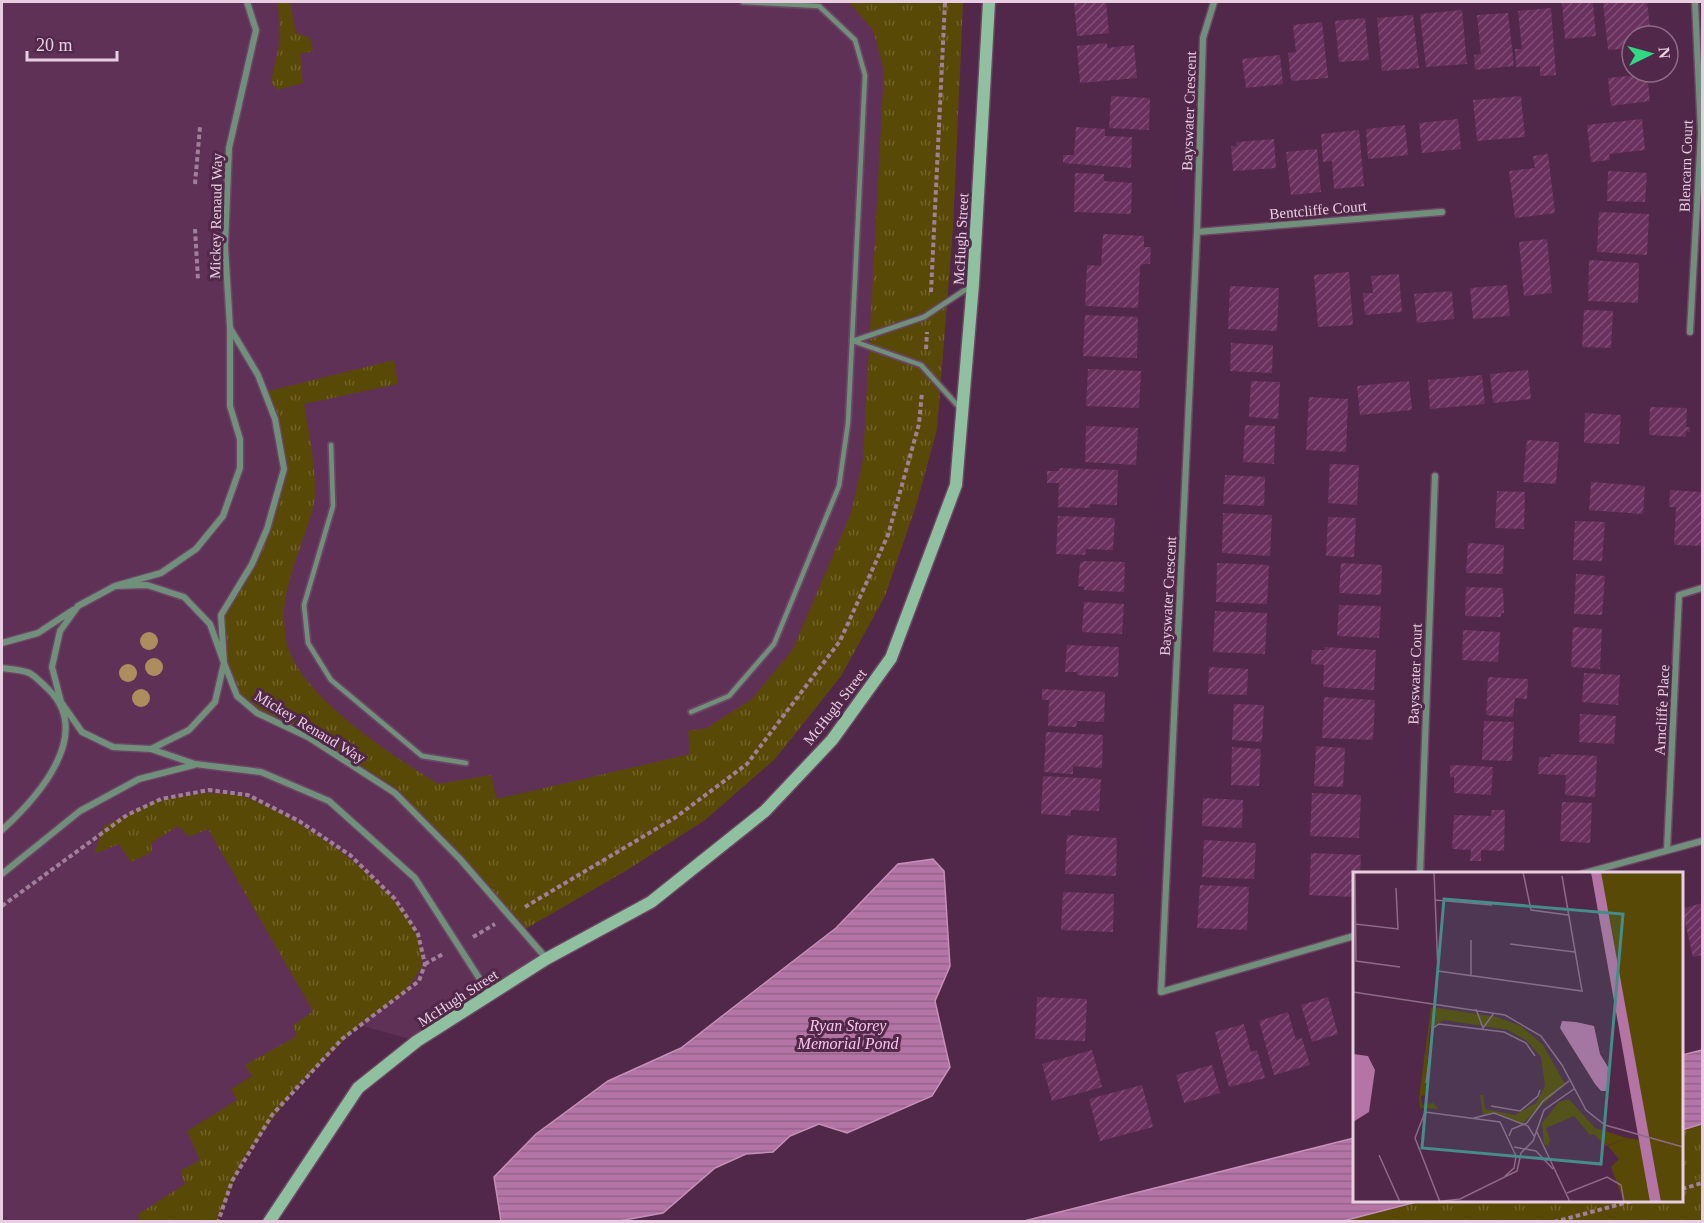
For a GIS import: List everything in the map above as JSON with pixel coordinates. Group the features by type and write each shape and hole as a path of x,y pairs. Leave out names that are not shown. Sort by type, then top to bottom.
{"main road":[{"name":"McHugh Street","path":"269,1221 358,1088 417,1041 546,959 651,902 765,811 832,740 891,658 956,484 974,284 989,2"}],"street":[{"name":"Mickey Renaud Way","path":"115,586 160,573 196,549 223,516 240,468 240,439 230,406 230,328 225,246 229,148 256,30 247,2"},
{"name":"Bayswater Crescent","path":"1214,2 1203,38 1197,232 1161,992 1353,936"},
{"name":"Blencarn Court","path":"1690,332 1701,133 1695,2"},
{"name":"Bentcliffe Court","path":"1197,232 1442,212"},
{"name":"Mickey Renaud Way","path":"230,328 258,375 275,419 284,469 267,529 252,564 221,615 224,663 237,696 257,713 308,737 395,793 460,859 546,959"},
{"name":"Bayswater Court","path":"1420,872 1435,476"},
{"path":"2,643 38,633 78,606 115,586 147,585 184,597 210,624 224,663 215,702 189,730 152,749"},
{"name":"Arncliffe Place","path":"1667,850 1679,595 1702,588"},
{"path":"2,830 52,775 67,734 52,667 60,631 78,606"},
{"path":"2,668 30,671 61,702 82,732 113,747 152,749 195,764 261,772 329,801 415,878 490,995"},
{"path":"2,874 80,811 139,779 195,764"},
{"path":"1585,872 1702,841"}],"lane":[{"path":"691,712 729,696 774,644 839,486 848,423 866,75 855,40 819,6 743,2"},
{"path":"853,340 924,317 974,284"},
{"path":"853,340 921,365 963,412"},
{"path":"331,445 333,506 304,605 308,643 331,680 422,756 466,763"}],"path":[{"path":"195,184 200,127"},
{"path":"195,229 198,280"},
{"path":"2,906 127,814 161,799 209,790 248,795 299,821 350,855 395,899 418,934 425,964 419,981 342,1039 272,1115 232,1181 218,1221"},
{"path":"425,964 544,896"},
{"path":"1683,1189 1702,1183"},
{"path":"1554,1221 1628,1202"}],"shaded area":[{"path":"2,2 963,2 953,227 937,429 917,502 885,596 841,676 775,759 705,820 627,870 522,930 546,959 417,1041 359,1025 292,1092 242,1162 217,1221 2,1222"}],"green space":[{"path":"278,2 297,2 290,4 296,33 310,38 313,51 300,54 303,83 278,90 271,82 280,41"},
{"path":"849,2 963,2 953,227 937,429 917,502 885,596 841,676 775,759 705,820 627,870 522,931 460,859 395,793 308,737 257,713 237,696 224,663 221,615 252,564 267,529 284,469 275,419 265,392 394,360 398,384 304,404 313,456 315,497 285,600 285,633 288,649 301,672 316,691 355,727 438,784 491,775 497,799 690,754 688,731 707,728 752,699 793,649 851,513 863,460 884,71 873,30"},
{"path":"204,793 245,797 267,806 317,835 366,872 405,914 417,935 422,967 405,992 359,1025 292,1092 242,1162 217,1221 140,1221 137,1215 185,1184 180,1171 200,1160 187,1131 237,1100 231,1089 252,1076 245,1065 297,1036 293,1026 313,1011 208,829 189,837 178,826 151,843 152,852 131,862 119,844 94,854 104,826 157,800"},
{"path":"1702,1050 1702,1221 1024,1222 1353,1138 1353,1202 1683,1202 1683,1055"}],"water":[{"name":"Ryan Storey Memorial Pond","path":"933,859 944,871 950,966 935,1001 950,1067 932,1096 847,1133 819,1124 790,1136 773,1152 746,1154 715,1168 663,1213 619,1221 501,1221 494,1177 536,1134 608,1081 681,1048 836,928 898,864"},
{"path":"1702,1050 1702,1124 1683,1130 1683,1055"},
{"path":"1353,1138 1353,1202 1416,1202 1343,1221 1024,1221"}],"building":[{"path":"1074,2 1106,2 1109,33 1077,36"},
{"path":"1562,2 1593,2 1596,36 1565,39"},
{"path":"1603,2 1647,2 1650,24 1620,24 1620,49 1608,50"},
{"path":"1551,8 1556,75 1540,76 1540,66 1516,67 1515,49 1522,49 1518,11"},
{"path":"1462,10 1467,64 1426,67 1420,14"},
{"path":"1508,13 1514,66 1475,70 1474,55 1481,54 1477,15"},
{"path":"1413,15 1419,68 1382,71 1377,18"},
{"path":"1365,18 1369,60 1339,62 1335,21"},
{"path":"1322,22 1328,78 1291,81 1288,53 1296,52 1293,25"},
{"path":"1107,43 1107,48 1134,45 1137,78 1080,83 1077,46"},
{"path":"1280,55 1283,84 1246,88 1242,59"},
{"path":"1620,77 1620,84 1648,84 1650,101 1611,106 1608,78"},
{"path":"1111,96 1150,98 1149,130 1109,128"},
{"path":"1521,96 1525,137 1477,141 1473,100"},
{"path":"1458,119 1461,149 1422,153 1419,123"},
{"path":"1642,119 1645,150 1609,154 1610,160 1591,162 1587,125"},
{"path":"1405,125 1408,155 1368,159 1366,129"},
{"path":"1076,127 1105,129 1105,136 1132,137 1131,168 1063,163 1063,155 1074,155"},
{"path":"1359,130 1364,186 1334,189 1332,161 1323,162 1321,134"},
{"path":"1274,139 1276,168 1233,171 1231,146 1237,146 1236,142"},
{"path":"1317,149 1321,192 1291,195 1286,152"},
{"path":"1548,154 1555,213 1515,218 1509,171 1535,168 1533,156"},
{"path":"1608,171 1647,173 1645,202 1607,201"},
{"path":"1075,173 1104,174 1104,181 1132,183 1131,214 1074,212"},
{"path":"1599,212 1649,214 1647,255 1597,252"},
{"path":"1103,234 1144,236 1144,247 1151,247 1150,264 1143,264 1140,267 1138,308 1085,306 1087,265 1101,266"},
{"path":"1547,239 1552,293 1524,296 1519,242"},
{"path":"1589,260 1639,263 1638,303 1588,301"},
{"path":"1349,272 1353,325 1318,327 1314,275"},
{"path":"1399,274 1402,312 1365,315 1363,293 1373,293 1371,276"},
{"path":"1507,285 1510,316 1473,319 1470,288"},
{"path":"1230,286 1279,288 1277,331 1228,329"},
{"path":"1452,291 1454,319 1417,323 1414,294"},
{"path":"1584,310 1613,311 1611,348 1582,347"},
{"path":"1085,315 1138,317 1137,358 1083,356"},
{"path":"1231,343 1273,345 1272,373 1230,371"},
{"path":"1088,369 1141,371 1139,408 1086,406"},
{"path":"1528,370 1531,399 1493,403 1490,374"},
{"path":"1482,375 1485,404 1430,409 1428,380"},
{"path":"1251,381 1280,382 1278,419 1249,417"},
{"path":"1409,381 1412,410 1360,415 1357,386"},
{"path":"1309,397 1348,399 1346,452 1306,450"},
{"path":"1650,407 1687,408 1686,427 1690,427 1690,432 1686,431 1686,437 1649,435"},
{"path":"1585,413 1621,415 1619,444 1584,443"},
{"path":"1245,425 1275,426 1274,464 1243,462"},
{"path":"1086,426 1138,428 1136,465 1085,462"},
{"path":"1527,440 1559,442 1556,484 1523,482"},
{"path":"1330,464 1359,465 1357,505 1328,503"},
{"path":"1060,468 1118,470 1117,505 1090,504 1090,508 1058,507 1059,483 1047,483 1047,471 1059,471"},
{"path":"1225,475 1265,477 1264,506 1223,504"},
{"path":"1591,482 1645,486 1643,514 1589,510"},
{"path":"1670,490 1702,492 1702,546 1674,545 1676,507 1669,507"},
{"path":"1497,491 1525,492 1524,529 1495,528"},
{"path":"1223,513 1272,515 1270,556 1222,553"},
{"path":"1058,516 1115,518 1113,550 1086,549 1085,555 1056,554"},
{"path":"1328,517 1356,518 1354,557 1326,556"},
{"path":"1575,521 1605,522 1602,561 1573,560"},
{"path":"1468,543 1504,545 1503,574 1466,573"},
{"path":"1085,561 1125,562 1124,592 1084,590 1084,587 1078,586 1080,563"},
{"path":"1217,563 1269,565 1267,604 1216,602"},
{"path":"1341,563 1382,565 1381,595 1339,593"},
{"path":"1576,574 1605,576 1602,615 1574,614"},
{"path":"1466,587 1503,588 1504,613 1501,613 1501,617 1465,616"},
{"path":"1084,602 1124,604 1122,634 1082,632"},
{"path":"1339,605 1381,606 1379,638 1337,636"},
{"path":"1215,611 1267,613 1265,654 1213,652"},
{"path":"1573,627 1602,629 1600,669 1571,667"},
{"path":"1463,630 1500,632 1498,662 1462,660"},
{"path":"1067,645 1119,647 1118,677 1077,675 1077,672 1065,672"},
{"path":"1325,647 1376,650 1374,690 1323,687 1324,665 1311,664 1312,650 1324,650"},
{"path":"1209,667 1248,669 1247,695 1208,694"},
{"path":"1584,673 1620,675 1618,705 1582,702"},
{"path":"1488,677 1528,679 1527,699 1515,698 1513,717 1486,715"},
{"path":"1042,689 1105,692 1104,722 1077,721 1076,727 1048,726 1049,700 1042,700"},
{"path":"1324,697 1375,700 1373,740 1322,738"},
{"path":"1234,704 1264,705 1262,742 1232,740"},
{"path":"1580,714 1616,716 1614,744 1579,742"},
{"path":"1484,721 1514,722 1512,761 1482,760"},
{"path":"1046,732 1103,735 1102,768 1073,766 1073,774 1044,772"},
{"path":"1316,746 1345,748 1343,787 1314,786"},
{"path":"1232,747 1261,749 1259,786 1231,785"},
{"path":"1551,754 1597,756 1595,797 1565,795 1566,775 1538,774 1539,757 1551,757"},
{"path":"1450,766 1493,767 1491,795 1454,793 1454,777 1450,777"},
{"path":"1043,776 1101,779 1099,811 1071,810 1071,816 1041,814"},
{"path":"1312,793 1361,795 1359,838 1310,836"},
{"path":"1203,798 1243,800 1242,828 1202,826"},
{"path":"1562,802 1592,803 1590,843 1560,841"},
{"path":"1492,810 1505,810 1504,851 1481,850 1481,861 1470,861 1471,850 1452,849 1454,815 1491,816"},
{"path":"1067,835 1117,838 1116,876 1065,874"},
{"path":"1204,840 1256,843 1254,879 1202,877"},
{"path":"1311,853 1361,855 1360,872 1353,872 1353,897 1309,895"},
{"path":"1200,885 1249,887 1247,930 1197,928"},
{"path":"1063,892 1114,894 1113,932 1061,930"},
{"path":"1702,903 1702,955 1693,957 1683,909"},
{"path":"1037,997 1087,999 1085,1041 1035,1039"},
{"path":"1328,997 1338,1034 1312,1042 1301,1005"},
{"path":"1288,1012 1296,1040 1302,1038 1310,1065 1274,1075 1259,1021"},
{"path":"1244,1024 1251,1052 1257,1050 1265,1078 1229,1087 1215,1032"},
{"path":"1092,1050 1102,1087 1052,1101 1042,1064"},
{"path":"1212,1065 1220,1093 1184,1103 1176,1075"},
{"path":"1142,1085 1153,1127 1100,1141 1089,1099"}]}
